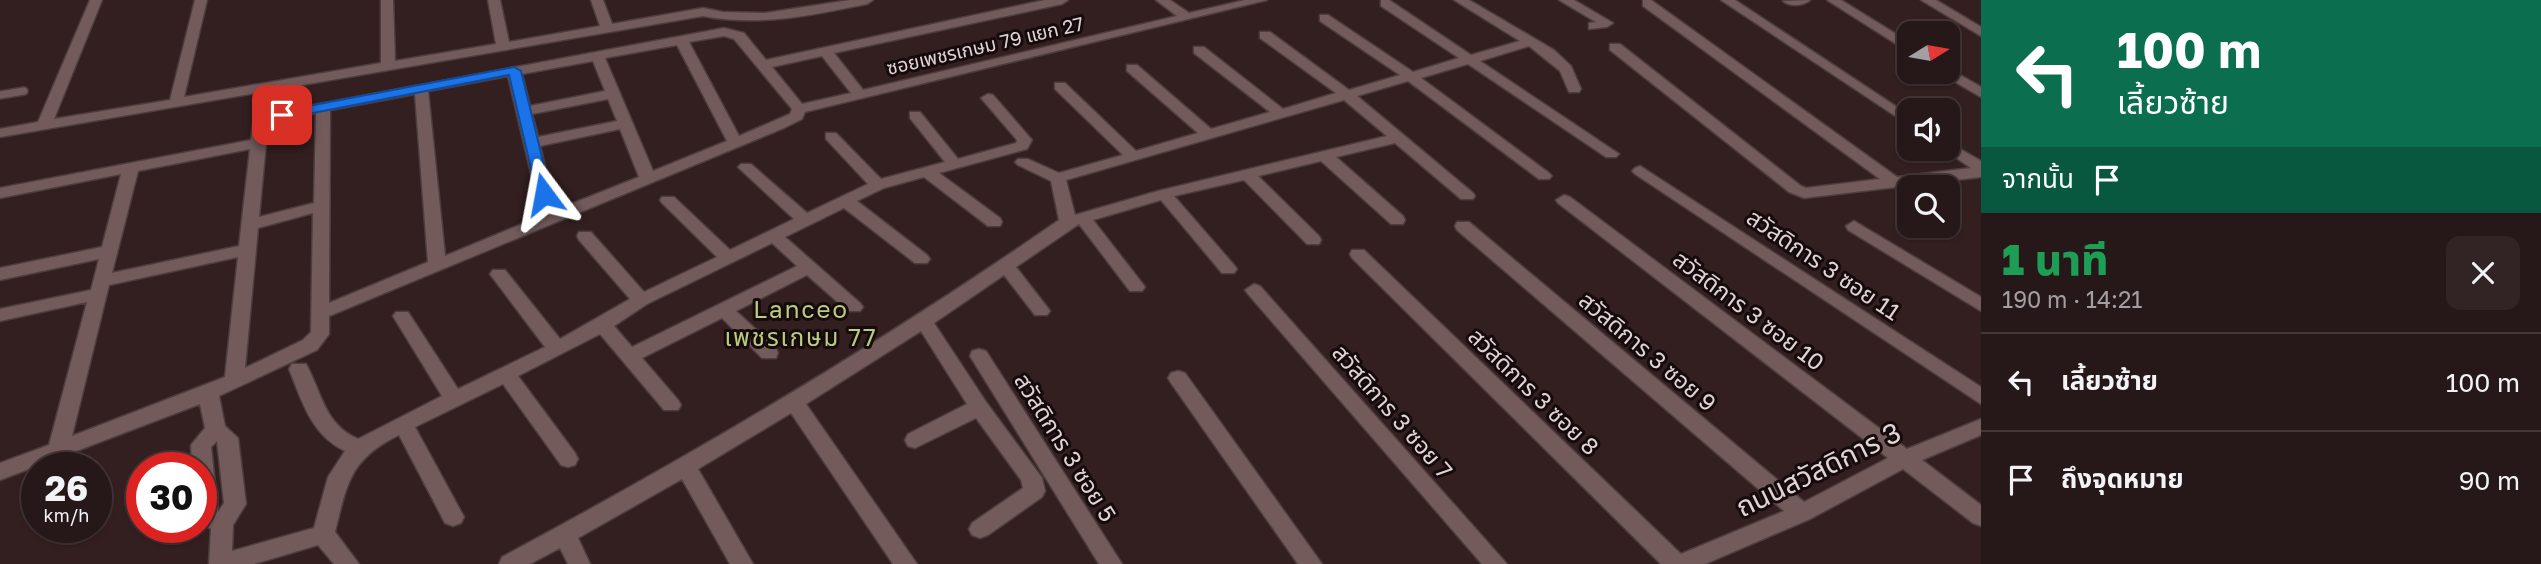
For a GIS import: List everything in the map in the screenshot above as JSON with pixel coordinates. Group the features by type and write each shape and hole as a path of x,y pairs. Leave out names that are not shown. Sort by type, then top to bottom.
{"street":[{"path":"44,125 96,0"},
{"path":"176,102 201,0"},
{"path":"387,0 388,66"},
{"path":"494,0 503,46"},
{"path":"597,0 607,28"},
{"path":"0,133 607,28 699,6 720,17 789,15 867,0"},
{"path":"763,65 1062,0"},
{"path":"1162,0 1186,17"},
{"name":"ซอยเพชรเกษม 79 แยก 27","path":"799,108 1261,0"},
{"path":"1460,0 1559,61 1574,89"},
{"path":"1565,0 1607,23 1594,26"},
{"path":"1727,0 1897,113"},
{"path":"1789,1 1804,0"},
{"path":"1833,0 1897,40"},
{"path":"1927,0 1981,32"},
{"path":"1385,3 1611,154"},
{"path":"1647,3 1895,183"},
{"path":"1324,18 1410,76 1544,176"},
{"path":"233,380 261,119 597,55 733,33 799,108 797,116 735,143 323,312"},
{"path":"1265,34 1346,94 1467,196"},
{"path":"681,40 735,143"},
{"path":"1023,163 1058,178 1530,42"},
{"path":"1615,47 1795,189 1818,193 1981,170"},
{"path":"1199,50 1280,113"},
{"path":"826,52 859,94"},
{"path":"597,55 648,179"},
{"path":"1132,68 1209,134"},
{"path":"514,71 550,219"},
{"path":"1960,80 1981,93"},
{"path":"1060,86 1133,156"},
{"path":"421,88 437,265"},
{"path":"524,111 613,94"},
{"path":"323,534 342,465 358,448 603,325 641,300 878,185 1025,143 988,98"},
{"path":"0,472 208,393 310,345 320,334 323,312 323,107"},
{"path":"915,116 955,165"},
{"path":"532,143 625,124"},
{"path":"831,136 878,185"},
{"path":"510,564 794,402 924,323 1075,219 1164,194 1398,138"},
{"path":"0,193 257,143"},
{"path":"1960,155 1981,170"},
{"path":"1325,156 1397,220"},
{"path":"58,450 131,167"},
{"path":"746,167 805,220"},
{"name":"สวัสดิการ 3 ซอย 11","path":"1640,171 1981,397"},
{"path":"927,172 994,222"},
{"path":"1247,174 1314,240"},
{"path":"1058,178 1075,219 1136,287"},
{"path":"1164,194 1228,269"},
{"path":"668,200 728,258"},
{"name":"สวัสดิการ 3 ซอย 10","path":"1564,200 1981,517"},
{"path":"846,201 921,258"},
{"path":"249,225 323,206"},
{"name":"สวัสดิการ 3 ซอย 9","path":"1463,226 1802,513"},
{"path":"1854,226 1981,305"},
{"path":"584,236 641,300"},
{"path":"774,236 855,307"},
{"path":"0,274 109,250"},
{"path":"0,316 246,250"},
{"name":"สวัสดิการ 3 ซอย 8","path":"1358,254 1678,564"},
{"path":"630,356 809,267"},
{"path":"1007,267 1041,311"},
{"path":"499,274 557,349"},
{"name":"สวัสดิการ 3 ซอย 7","path":"1254,290 1496,564"},
{"path":"724,309 769,353"},
{"path":"402,316 454,399"},
{"path":"924,323 979,407 1031,478 1034,491 981,529"},
{"path":"603,325 670,405"},
{"name":"สวัสดิการ 3 ซอย 5","path":"979,356 1111,564"},
{"path":"299,369 320,421 339,441 358,448"},
{"path":"506,374 568,459"},
{"path":"1178,379 1311,564"},
{"path":"208,393 216,430 201,445 207,516 222,524 221,564 323,534"},
{"path":"794,402 906,564"},
{"path":"915,440 979,407"},
{"path":"403,424 453,517"},
{"name":"ถนนสวัสดิการ 3","path":"1678,564 1802,513 1904,459 1981,427"},
{"path":"684,464 743,564"},
{"path":"323,534 348,564"},
{"path":"565,534 579,564"}],"lane":[{"path":"0,95 24,91"}],"district":[{"name":"Lanceo เพชรเกษม 77","path":"801,322"}],"route":[{"path":"282,115 514,71 544,194"}]}
